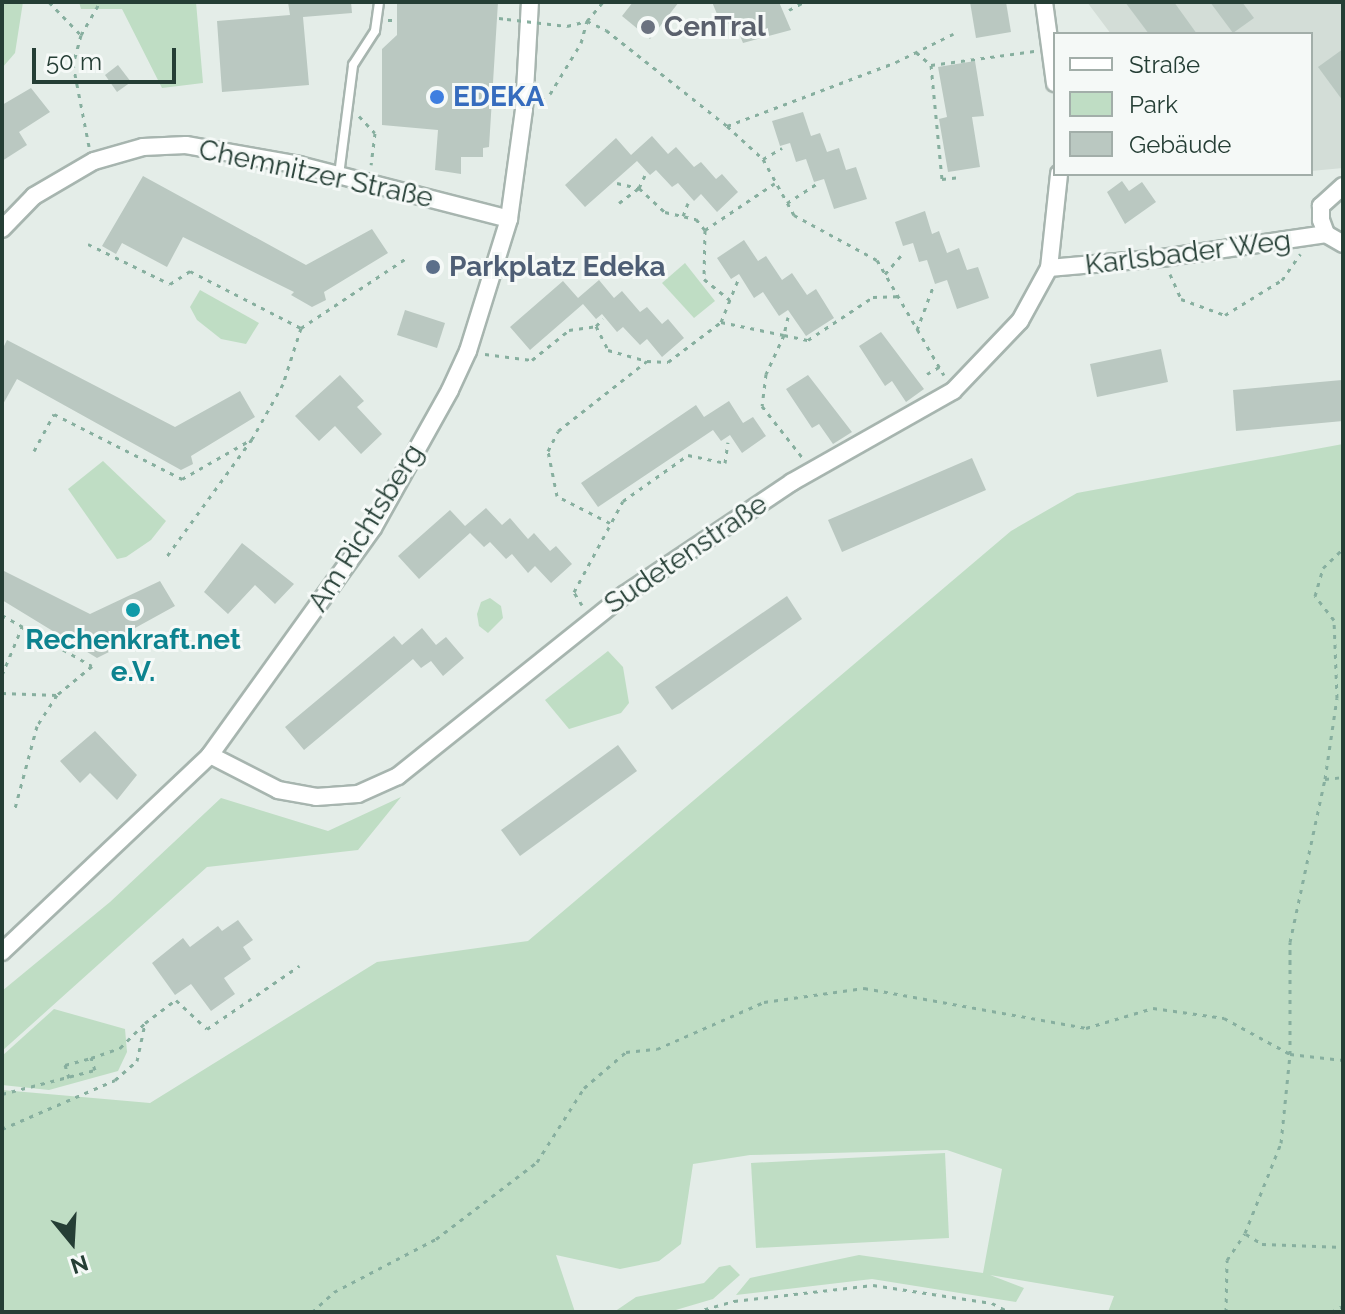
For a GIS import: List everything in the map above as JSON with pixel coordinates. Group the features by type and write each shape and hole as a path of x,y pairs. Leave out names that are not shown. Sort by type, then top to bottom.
{"street":[{"name":"Am Richtsberg","path":"2,952 210,755 373,528 468,351 509,219 525,93 530,2"},
{"path":"1044,2 1053,68"},
{"name":"Chemnitzer Straße","path":"2,229 34,196 94,161 143,147 186,145 339,175 509,219"},
{"name":"Sudetenstraße","path":"210,755 296,795 336,797 374,788 398,776 590,619 811,470 953,391 1020,321 1049,268 1059,176"},
{"name":"Karlsbader Weg","path":"1319,236 1321,206 1343,186"},
{"name":"Karlsbader Weg","path":"1049,268 1162,258 1319,236 1343,244"}],"lane":[{"path":"339,175 353,65 375,31 379,2"}],"path":[{"path":"49,2 81,35"},
{"path":"94,161 73,64 81,35 100,2"},
{"path":"550,94 581,43 587,21 603,2"},
{"path":"789,10 804,2"},
{"path":"499,18 567,26 587,21 606,30 727,126 763,159 794,215 877,260 953,391"},
{"path":"727,126 916,52 953,34"},
{"path":"916,52 931,65 942,179 961,177"},
{"path":"931,65 1021,53"},
{"path":"369,183 375,133"},
{"path":"763,159 782,148"},
{"path":"619,203 639,188 645,175"},
{"path":"705,230 776,182"},
{"path":"617,183 639,188 665,212 696,219 705,230 704,279 730,300"},
{"path":"787,203 816,184"},
{"path":"683,216 688,203"},
{"path":"1162,258 1181,299 1225,315 1282,280 1319,236"},
{"path":"88,244 170,284 190,271 301,328"},
{"path":"885,274 903,253"},
{"path":"167,556 252,439 283,384 301,328 408,257"},
{"path":"596,326 608,350 647,361 668,362 721,322 738,280"},
{"path":"917,330 933,287"},
{"path":"721,322 808,340 873,297 898,296"},
{"path":"788,317 784,335 766,374 762,406 811,470"},
{"path":"468,351 532,360 569,330 596,326 603,319"},
{"path":"610,523 557,496 548,451 558,431 647,361"},
{"path":"927,374 939,367"},
{"path":"34,451 54,414 182,479 252,439"},
{"path":"590,619 574,592 623,501 688,455 725,463 728,442"},
{"path":"1226,1312 1227,1260 1245,1233 1281,1143 1290,1054 1290,942 1325,779 1337,698 1334,620 1315,596 1323,568 1343,549"},
{"path":"2,615 92,666 57,695 37,726 15,808"},
{"path":"2,675 22,627"},
{"path":"2,693 57,695"},
{"path":"1325,779 1343,777"},
{"path":"69,1078 65,1065 120,1048 145,1023 176,1000 207,1029 299,966"},
{"path":"312,1312 334,1292 436,1239 537,1162 584,1088 626,1052 657,1049 764,1002 864,988 1086,1028 1153,1008 1224,1018 1290,1054 1343,1060"},
{"path":"2,1129 115,1080 137,1061 145,1023"},
{"path":"2,1094 95,1070 91,1058"},
{"path":"1245,1233 1262,1244 1343,1247"},
{"path":"695,1312 734,1301 873,1285 992,1303 1009,1312"},
{"path":"1331,1312 1343,1306"}],"shaded area":[{"path":"1087,2 1343,2 1343,168 1313,171 1313,32 1110,32"}],"green space":[{"path":"2,2 23,2 15,53 2,68"},
{"path":"79,2 196,2 203,83 162,88 122,9 81,9"},
{"path":"685,263 715,301 694,318 662,283"},
{"path":"200,290 259,323 246,344 221,339 197,320 190,307"},
{"path":"1343,444 1343,1312 1108,1312 1114,1296 990,1275 1024,1288 1016,1302 872,1279 736,1295 750,1278 859,1255 983,1273 1002,1169 947,1150 750,1155 693,1164 681,1244 659,1261 620,1269 556,1255 575,1312 2,1312 2,1090 150,1103 377,962 528,941 1011,531 1077,493"},
{"path":"103,461 166,521 151,540 126,557 117,559 68,489"},
{"path":"490,598 501,606 503,618 488,633 479,626 477,614 481,602"},
{"path":"608,651 623,667 629,703 621,713 569,729 545,700"},
{"path":"401,797 358,850 207,867 2,1051 2,991 110,902 221,798 328,831"},
{"path":"54,1009 125,1029 127,1052 118,1071 49,1090 2,1085 2,1056"},
{"path":"945,1153 949,1238 756,1248 751,1163"},
{"path":"730,1265 740,1275 713,1299 669,1312 614,1312 636,1297 704,1283 719,1267"}],"building":[{"path":"288,2 351,2 352,13 303,17 309,85 222,92 217,21 290,15"},
{"path":"397,2 498,2 489,147 483,148 483,157 461,157 461,174 435,170 438,130 382,125 382,49 397,35"},
{"name":"CenTral","path":"633,2 679,2 650,39 622,16"},
{"path":"712,2 779,2 791,30 743,43 734,21 722,26"},
{"path":"970,2 1006,2 1011,32 976,38"},
{"path":"1125,2 1174,2 1196,32 1148,32"},
{"path":"1210,2 1242,2 1254,18 1232,32"},
{"path":"1343,49 1343,101 1318,67"},
{"path":"975,61 984,116 972,117 980,167 948,172 939,119 947,117 938,67"},
{"path":"118,65 131,82 117,92 105,75"},
{"path":"31,88 50,112 19,132 27,145 2,161 2,105"},
{"path":"803,112 811,136 820,133 827,152 839,148 846,170 856,167 867,199 834,209 824,179 814,182 806,159 796,162 790,143 780,146 772,121"},
{"path":"652,136 668,154 676,147 694,167 701,162 716,179 722,174 738,192 717,212 701,194 694,201 678,183 672,187 656,170 650,175 637,161 585,207 565,185 616,138 631,155"},
{"path":"143,176 306,265 372,229 388,253 324,292 326,300 312,307 291,295 294,292 183,237 167,267 122,243 116,254 102,246"},
{"path":"1122,181 1129,191 1142,182 1156,202 1125,224 1107,192"},
{"path":"925,211 932,234 939,231 947,253 959,248 967,270 978,267 989,298 957,309 947,280 935,284 927,260 919,262 913,243 903,246 895,222"},
{"path":"744,240 758,261 766,256 782,280 792,273 807,295 816,289 834,318 806,336 788,310 779,316 763,292 754,298 739,274 731,279 717,258"},
{"path":"599,280 614,298 622,291 640,312 647,307 662,324 668,319 684,338 662,357 647,339 640,345 623,327 617,332 602,314 596,319 583,304 530,350 510,327 563,281 578,298"},
{"path":"405,310 445,323 437,348 397,335"},
{"path":"881,332 924,389 906,402 892,381 885,386 859,346"},
{"path":"7,340 175,427 240,391 255,417 191,456 193,464 181,470 17,379 2,406 2,350"},
{"path":"1161,349 1168,382 1097,397 1090,364"},
{"path":"340,375 364,401 357,407 382,434 361,454 335,426 319,441 295,416"},
{"path":"808,375 852,432 833,444 819,424 812,428 786,389"},
{"path":"1342,380 1343,421 1236,431 1233,390"},
{"path":"729,401 743,423 753,417 766,436 742,453 730,435 721,441 713,430 598,507 581,483 696,405 704,417"},
{"path":"972,458 986,490 842,552 828,520"},
{"path":"486,508 502,525 510,518 528,539 534,533 550,551 556,546 572,564 551,583 535,566 528,573 512,554 506,559 490,542 484,547 470,533 419,579 398,556 450,510 465,526"},
{"path":"242,543 294,584 275,604 255,585 228,614 204,592"},
{"name":"Rechenkraft.net e.V.","path":"2,570 90,614 160,581 175,606 106,644 109,652 97,658 2,600"},
{"path":"787,596 802,619 672,710 655,687"},
{"path":"422,628 436,645 446,637 464,658 443,676 431,661 421,668 413,659 304,750 285,727 394,636 402,645"},
{"path":"95,731 137,775 117,800 90,773 80,783 60,761"},
{"path":"618,745 637,771 520,856 501,830"},
{"path":"238,920 253,940 243,947 251,959 224,978 235,994 211,1011 191,984 175,995 152,963 183,938 190,947 218,926 222,931"}],"place":[{"name":"CenTral","path":"648,27"},
{"name":"EDEKA","path":"437,97"},
{"name":"Parkplatz Edeka","path":"433,267"},
{"name":"Rechenkraft.net e.V.","path":"133,610"}]}
